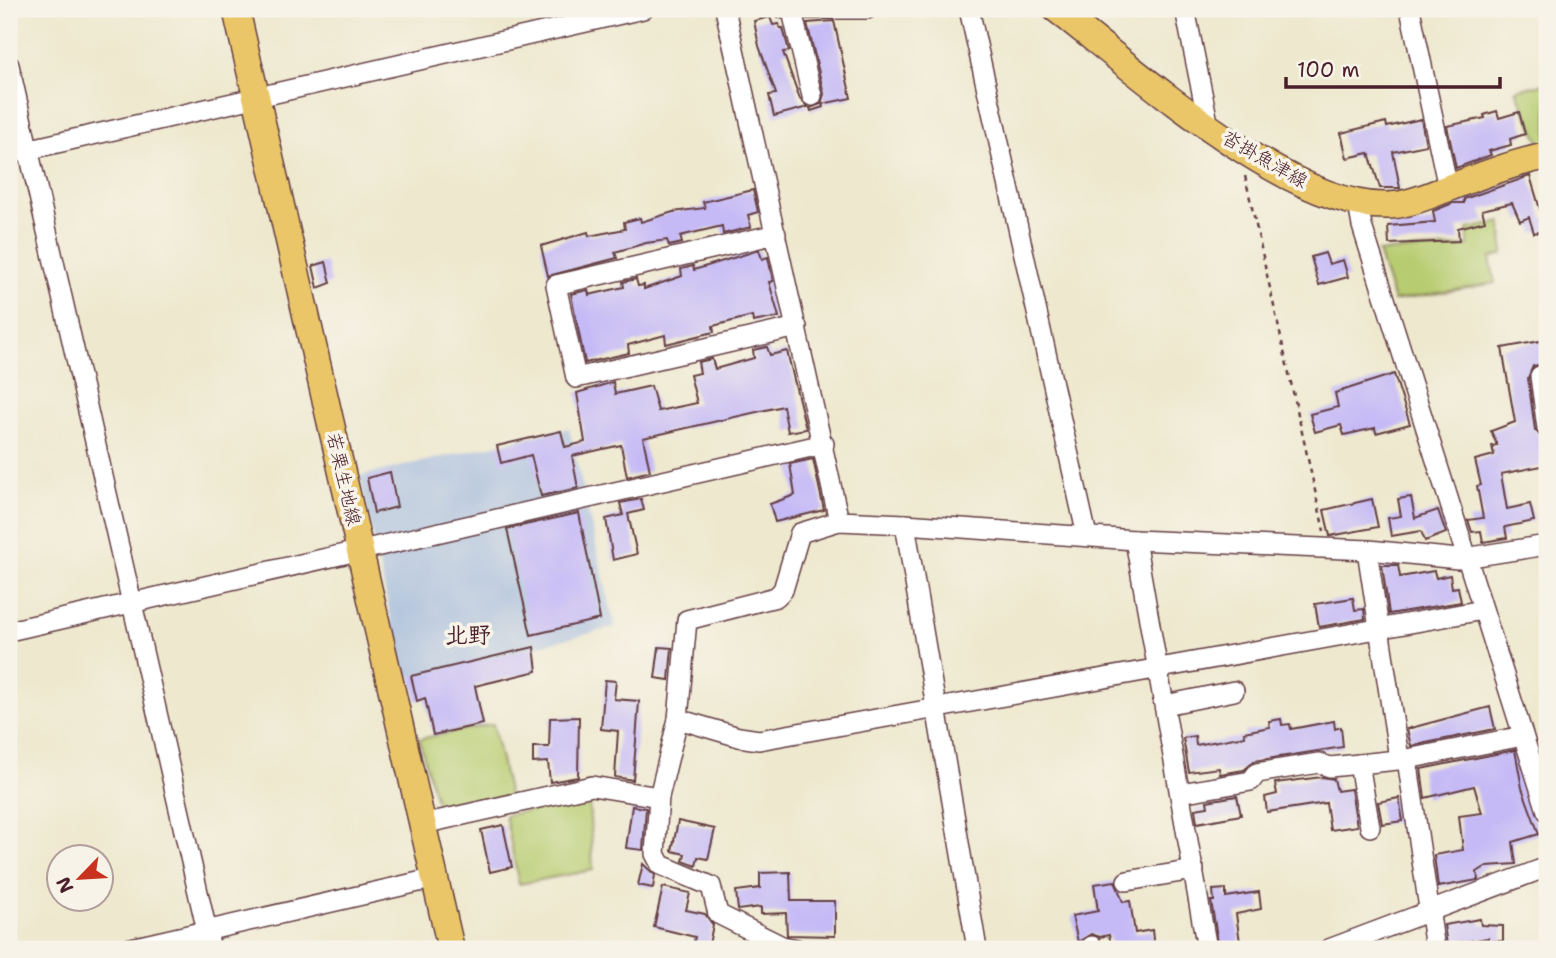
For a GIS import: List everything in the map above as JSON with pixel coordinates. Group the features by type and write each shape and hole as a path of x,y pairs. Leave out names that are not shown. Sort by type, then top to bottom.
{"main road":[{"name":"若栗生地線","path":"236,9 452,949"},
{"name":"沓掛魚津線","path":"1056,9 1209,127 1296,180 1358,204 1395,205 1547,156"}],"street":[{"path":"9,154 643,9"},
{"path":"725,9 839,521"},
{"path":"812,96 788,10 867,9"},
{"path":"969,9 1087,536"},
{"path":"1185,9 1209,127"},
{"path":"1410,9 1448,188"},
{"path":"9,65 209,940"},
{"path":"1358,204 1362,226 1547,811"},
{"path":"776,234 556,285 576,378 797,327"},
{"path":"1547,375 1540,376 1547,428"},
{"path":"9,631 824,444"},
{"path":"797,949 782,946 718,914 711,886 661,866 655,854 659,797 678,719 687,620 776,597 783,590 800,533 839,521 1468,558 1547,545"},
{"path":"905,524 977,949"},
{"path":"1135,540 1207,949"},
{"path":"1367,550 1435,949"},
{"path":"678,719 739,737 759,740 1483,610"},
{"path":"1165,705 1234,691"},
{"path":"1180,793 1251,781 1257,773 1319,763 1330,768 1403,758 1523,736"},
{"path":"1359,764 1370,827"},
{"path":"423,824 592,786 659,797"},
{"path":"1329,949 1547,867"},
{"path":"1127,881 1194,870"},
{"path":"127,949 209,940 436,878"}],"path":[{"path":"1238,144 1328,548"}],"shaded area":[{"path":"569,428 615,627 404,678 360,476"}],"green space":[{"path":"1547,83 1547,149 1543,150 1516,90"},
{"path":"1502,222 1503,254 1490,258 1495,283 1394,301 1378,252 1468,246 1468,229"},
{"path":"493,724 509,796 439,812 419,739"},
{"path":"589,800 593,870 519,884 505,815"}],"building":[{"path":"770,17 773,25 779,24 780,28 783,28 789,51 783,52 800,99 808,107 774,116 769,95 776,94 759,46 754,21"},
{"path":"834,21 851,98 822,104 823,107 811,111 810,108 821,104 824,94 807,23"},
{"path":"1497,111 1499,118 1519,112 1525,134 1510,139 1511,145 1489,151 1491,155 1456,168 1447,126 1485,118 1484,115"},
{"path":"1421,119 1426,145 1393,152 1400,188 1380,188 1369,153 1347,158 1341,133 1386,122 1387,127"},
{"path":"1530,176 1543,219 1547,217 1547,230 1534,233 1529,217 1520,221 1512,203 1482,210 1485,221 1458,228 1459,241 1389,244 1388,226 1435,222 1433,211 1453,203 1464,203 1464,199"},
{"path":"753,190 758,212 748,215 751,227 723,234 722,226 680,236 682,243 669,246 667,240 646,243 615,252 617,258 548,276 541,246 588,232 589,236 625,229 624,222 640,218 641,222 673,212 705,208 703,202"},
{"path":"759,250 762,259 768,257 773,281 769,282 779,317 753,322 752,316 713,326 714,332 666,344 665,335 628,345 629,353 585,363 571,294 588,290 589,295 624,287 623,282 636,279 638,286 644,285 644,289 682,276 681,269 693,266 694,270"},
{"path":"1325,253 1329,264 1343,260 1348,277 1319,285 1311,257"},
{"path":"326,262 331,283 318,288 313,266"},
{"path":"1540,341 1541,346 1547,345 1547,363 1533,366 1528,378 1535,430 1547,442 1547,465 1501,474 1507,509 1530,504 1534,521 1505,527 1507,538 1483,542 1481,531 1472,532 1468,520 1483,518 1477,486 1481,485 1475,460 1494,455 1492,446 1497,445 1491,431 1515,422 1502,348"},
{"path":"767,347 770,355 787,351 806,429 788,432 783,406 643,438 650,471 627,477 621,445 572,456 578,488 541,496 531,455 501,463 497,446 561,431 565,447 585,442 577,393 613,382 615,394 651,386 658,411 697,403 690,375 700,373 698,362 712,359 715,369 754,358 753,350"},
{"path":"1394,374 1410,424 1376,433 1375,428 1344,435 1341,425 1315,432 1310,414 1338,407 1335,393"},
{"path":"813,459 824,510 775,522 770,504 795,495 790,464"},
{"path":"390,472 397,507 374,513 367,478"},
{"path":"1411,497 1415,518 1438,510 1446,533 1425,541 1421,531 1391,536 1388,518 1401,516 1398,499"},
{"path":"641,499 644,510 628,514 637,554 613,560 606,519 623,515 620,503"},
{"path":"1372,499 1378,527 1330,536 1324,510"},
{"path":"579,513 600,619 531,635 507,529"},
{"path":"1382,565 1398,565 1400,577 1434,571 1436,578 1450,575 1452,588 1458,587 1461,602 1389,614"},
{"path":"1353,598 1355,610 1364,609 1365,619 1319,627 1315,604"},
{"path":"534,647 537,671 475,686 483,724 433,735 425,698 417,701 411,676"},
{"path":"659,647 672,648 669,680 655,678"},
{"path":"605,680 616,681 614,699 639,701 633,780 615,777 618,731 601,729"},
{"path":"1490,707 1495,729 1411,746 1407,729"},
{"path":"579,717 578,777 550,782 548,762 533,763 533,747 549,747 550,718"},
{"path":"1281,719 1282,725 1290,724 1291,729 1334,721 1335,729 1341,727 1343,747 1255,761 1244,770 1220,774 1219,768 1189,772 1183,738 1195,736 1196,745 1245,736 1244,732 1270,727 1269,721"},
{"path":"1515,750 1522,788 1539,834 1513,842 1516,864 1487,866 1477,872 1478,880 1438,887 1434,855 1463,850 1459,816 1482,813 1474,786 1425,798 1421,769"},
{"path":"1322,777 1334,779 1337,791 1351,789 1357,826 1330,830 1326,803 1267,812 1265,797 1277,794 1275,783"},
{"path":"1237,796 1241,815 1197,823 1195,809 1208,807 1207,801"},
{"path":"1399,798 1403,821 1382,824 1378,802"},
{"path":"632,806 646,808 643,850 626,848"},
{"path":"678,821 715,829 708,859 698,857 696,866 683,861 685,854 672,851"},
{"path":"503,825 512,867 490,872 481,830"},
{"path":"643,864 655,875 653,888 638,885"},
{"path":"790,872 791,901 835,901 835,936 787,935 786,913 761,914 761,907 738,910 736,891 760,888 760,873"},
{"path":"1115,881 1123,902 1130,901 1135,933 1152,930 1154,949 1112,949 1109,935 1100,937 1091,934 1078,942 1072,916 1098,911 1094,884"},
{"path":"663,887 690,893 686,910 705,914 713,925 708,949 692,949 695,937 654,927"},
{"path":"1226,889 1226,897 1259,892 1261,909 1236,914 1241,949 1219,949 1211,901 1214,901 1213,890"},
{"path":"1480,919 1481,925 1503,926 1503,941 1488,941 1488,938 1447,945 1444,925"}],"district":[{"name":"北野","path":"468,635"}]}
